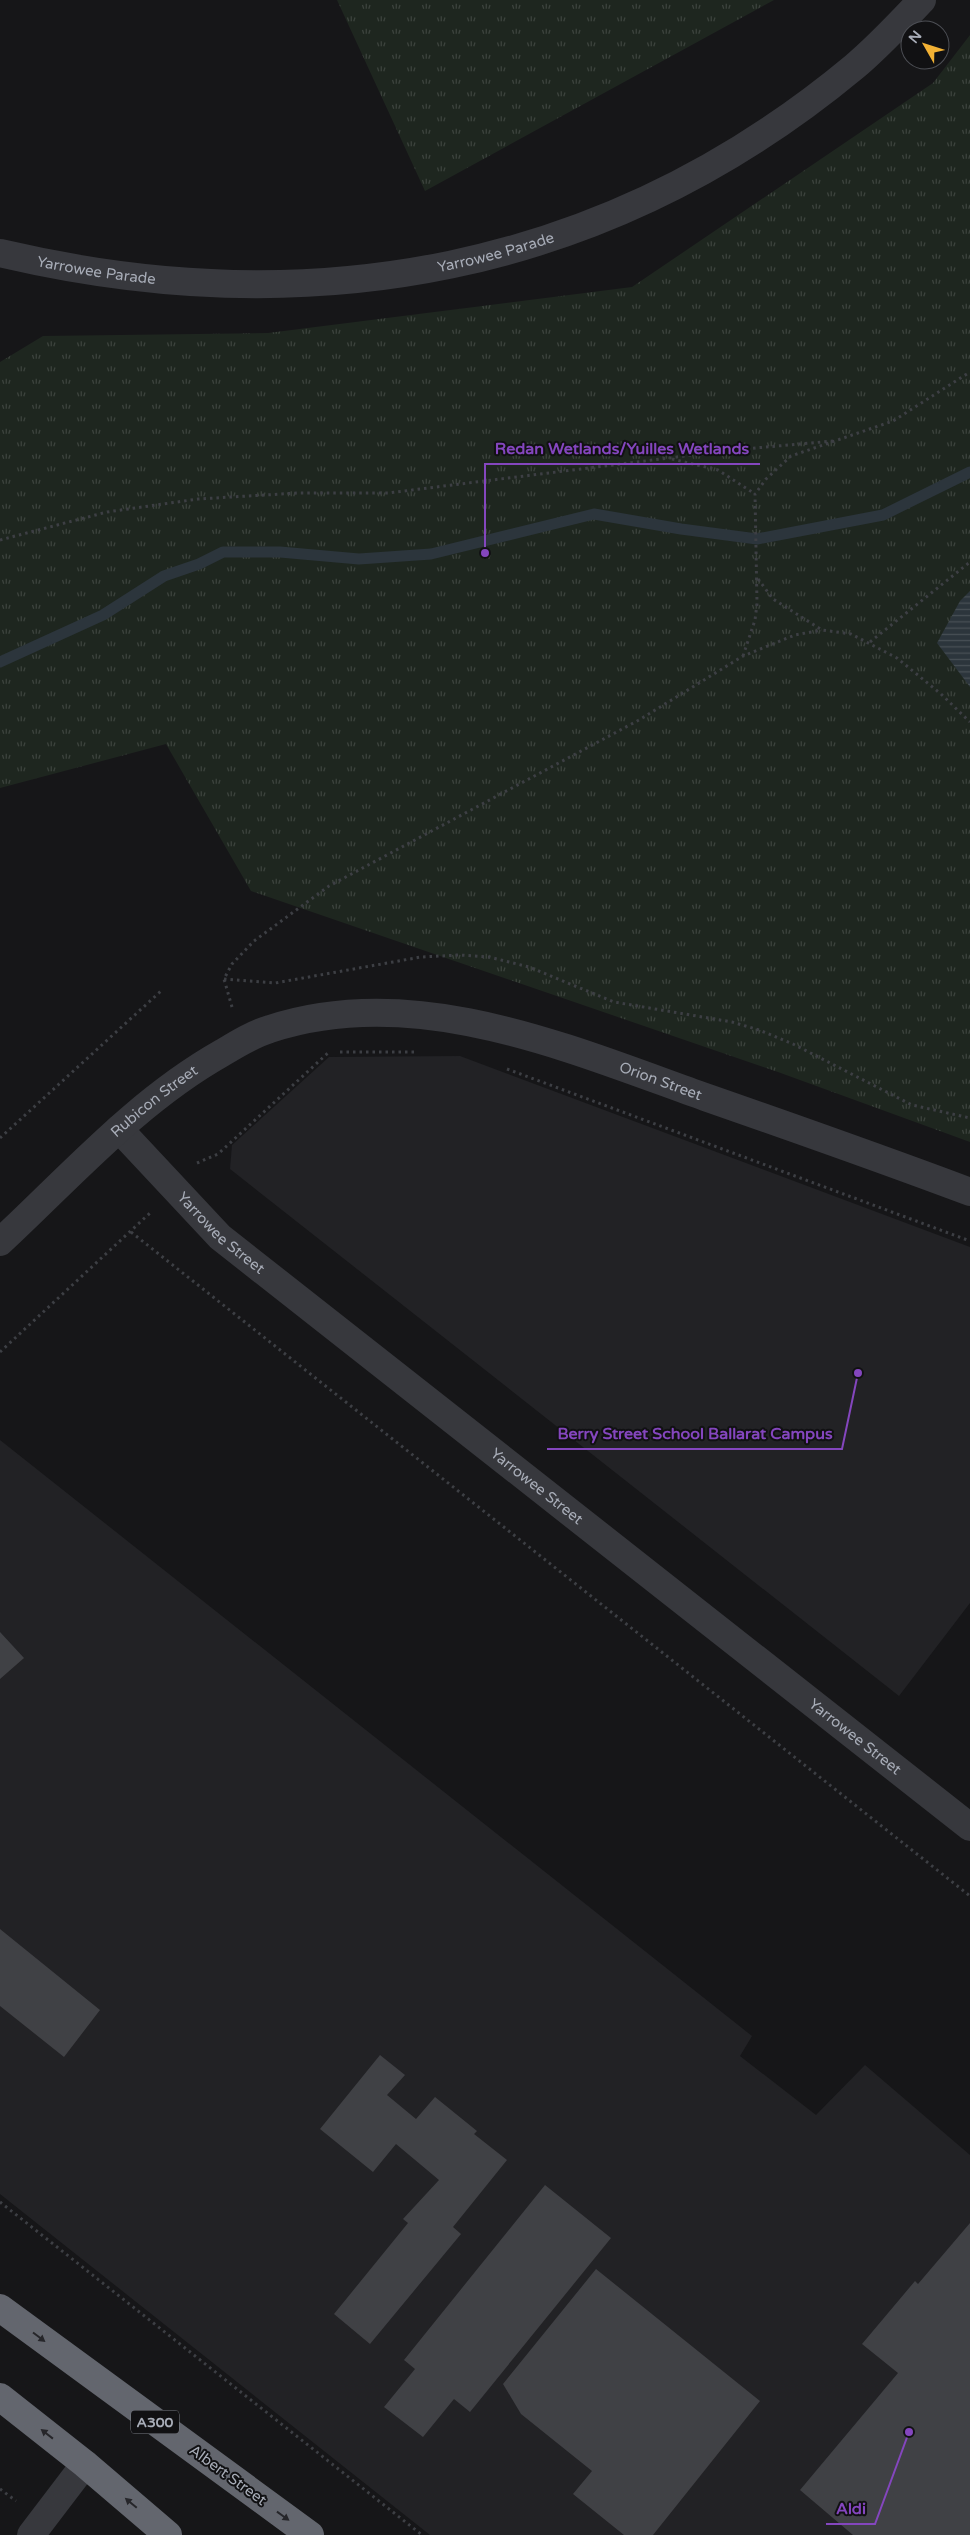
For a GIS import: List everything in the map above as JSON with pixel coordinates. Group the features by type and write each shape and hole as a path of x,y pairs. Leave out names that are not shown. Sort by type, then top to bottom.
{"highway":[{"name":"Albert Street","path":"0,2308 310,2535"},
{"path":"0,2397 85,2464 168,2535"}],"street":[{"name":"Yarrowee Parade","path":"0,253 81,271 194,282 268,285 372,278 496,255 598,222 650,198 742,149 856,66 922,0"},
{"name":"Rubicon Street","path":"0,1242 119,1130 190,1071 242,1042 270,1029 340,1014"},
{"name":"Orion Street","path":"340,1014 400,1014 435,1017 475,1023 521,1034 611,1064 970,1192"},
{"name":"Yarrowee Street","path":"119,1130 220,1237 970,1827"},
{"path":"31,2535 85,2464"}],"path":[{"path":"742,656 755,620 758,578 755,496 766,479 791,456 893,421 970,372"},
{"path":"0,540 106,512 198,500 298,493 388,493 833,441"},
{"path":"668,459 718,470 755,496"},
{"path":"870,642 970,562"},
{"path":"758,578 773,599 822,630"},
{"path":"242,1042 224,979 232,964 254,941 329,886 639,720 742,656 795,635 822,630 840,631 870,642 897,658 941,694 970,722"},
{"path":"224,979 275,983 421,957 460,955 489,957 529,967 614,1002 732,1022 759,1030 793,1044 912,1105 970,1118"},
{"path":"0,1138 161,991"},
{"path":"192,1165 218,1154 328,1052 423,1052"},
{"path":"497,1066 970,1241"},
{"path":"0,1352 154,1209"},
{"path":"131,1232 970,1896"},
{"path":"0,2202 422,2535"},
{"path":"0,2489 18,2503"}],"shaded area":[{"path":"970,591 970,687 937,643 960,601"},
{"path":"460,1056 970,1247 970,1603 899,1696 230,1169 232,1145 329,1057"},
{"path":"0,1440 752,2036 740,2056 816,2115 865,2065 970,2155 970,2535 430,2535 0,2194"}],"green space":[{"path":"337,0 774,0 425,191"},
{"path":"970,35 970,1142 778,1072 251,891 166,744 0,788 0,362 43,336 268,333 632,287 933,83 943,70 950,70 950,61"}],"building":[{"path":"0,1632 24,1658 0,1679"},
{"path":"0,1929 100,2010 64,2057 0,2006"},
{"path":"380,2055 405,2075 387,2095 416,2119 435,2097 477,2131 474,2134 507,2160 453,2227 461,2234 370,2344 334,2314 408,2223 403,2219 439,2180 396,2144 373,2172 320,2129"},
{"path":"545,2185 611,2238 470,2412 454,2399 423,2437 384,2407 415,2369 404,2360"},
{"path":"970,2223 970,2535 853,2535 800,2490 898,2373 862,2344 915,2281 918,2284"},
{"path":"596,2269 760,2401 653,2535 624,2535 573,2494 592,2471 521,2414 503,2384"}],"waterway":[{"path":"0,662 103,615 164,576 199,564 223,552 280,552 359,559 431,554 594,514 681,529 757,539 883,515 970,472"}],"place":[{"name":"Redan Wetlands/Yuilles Wetlands","path":"485,553"},
{"name":"Berry Street School Ballarat Campus","path":"858,1373"},
{"name":"Aldi","path":"909,2432"}]}
